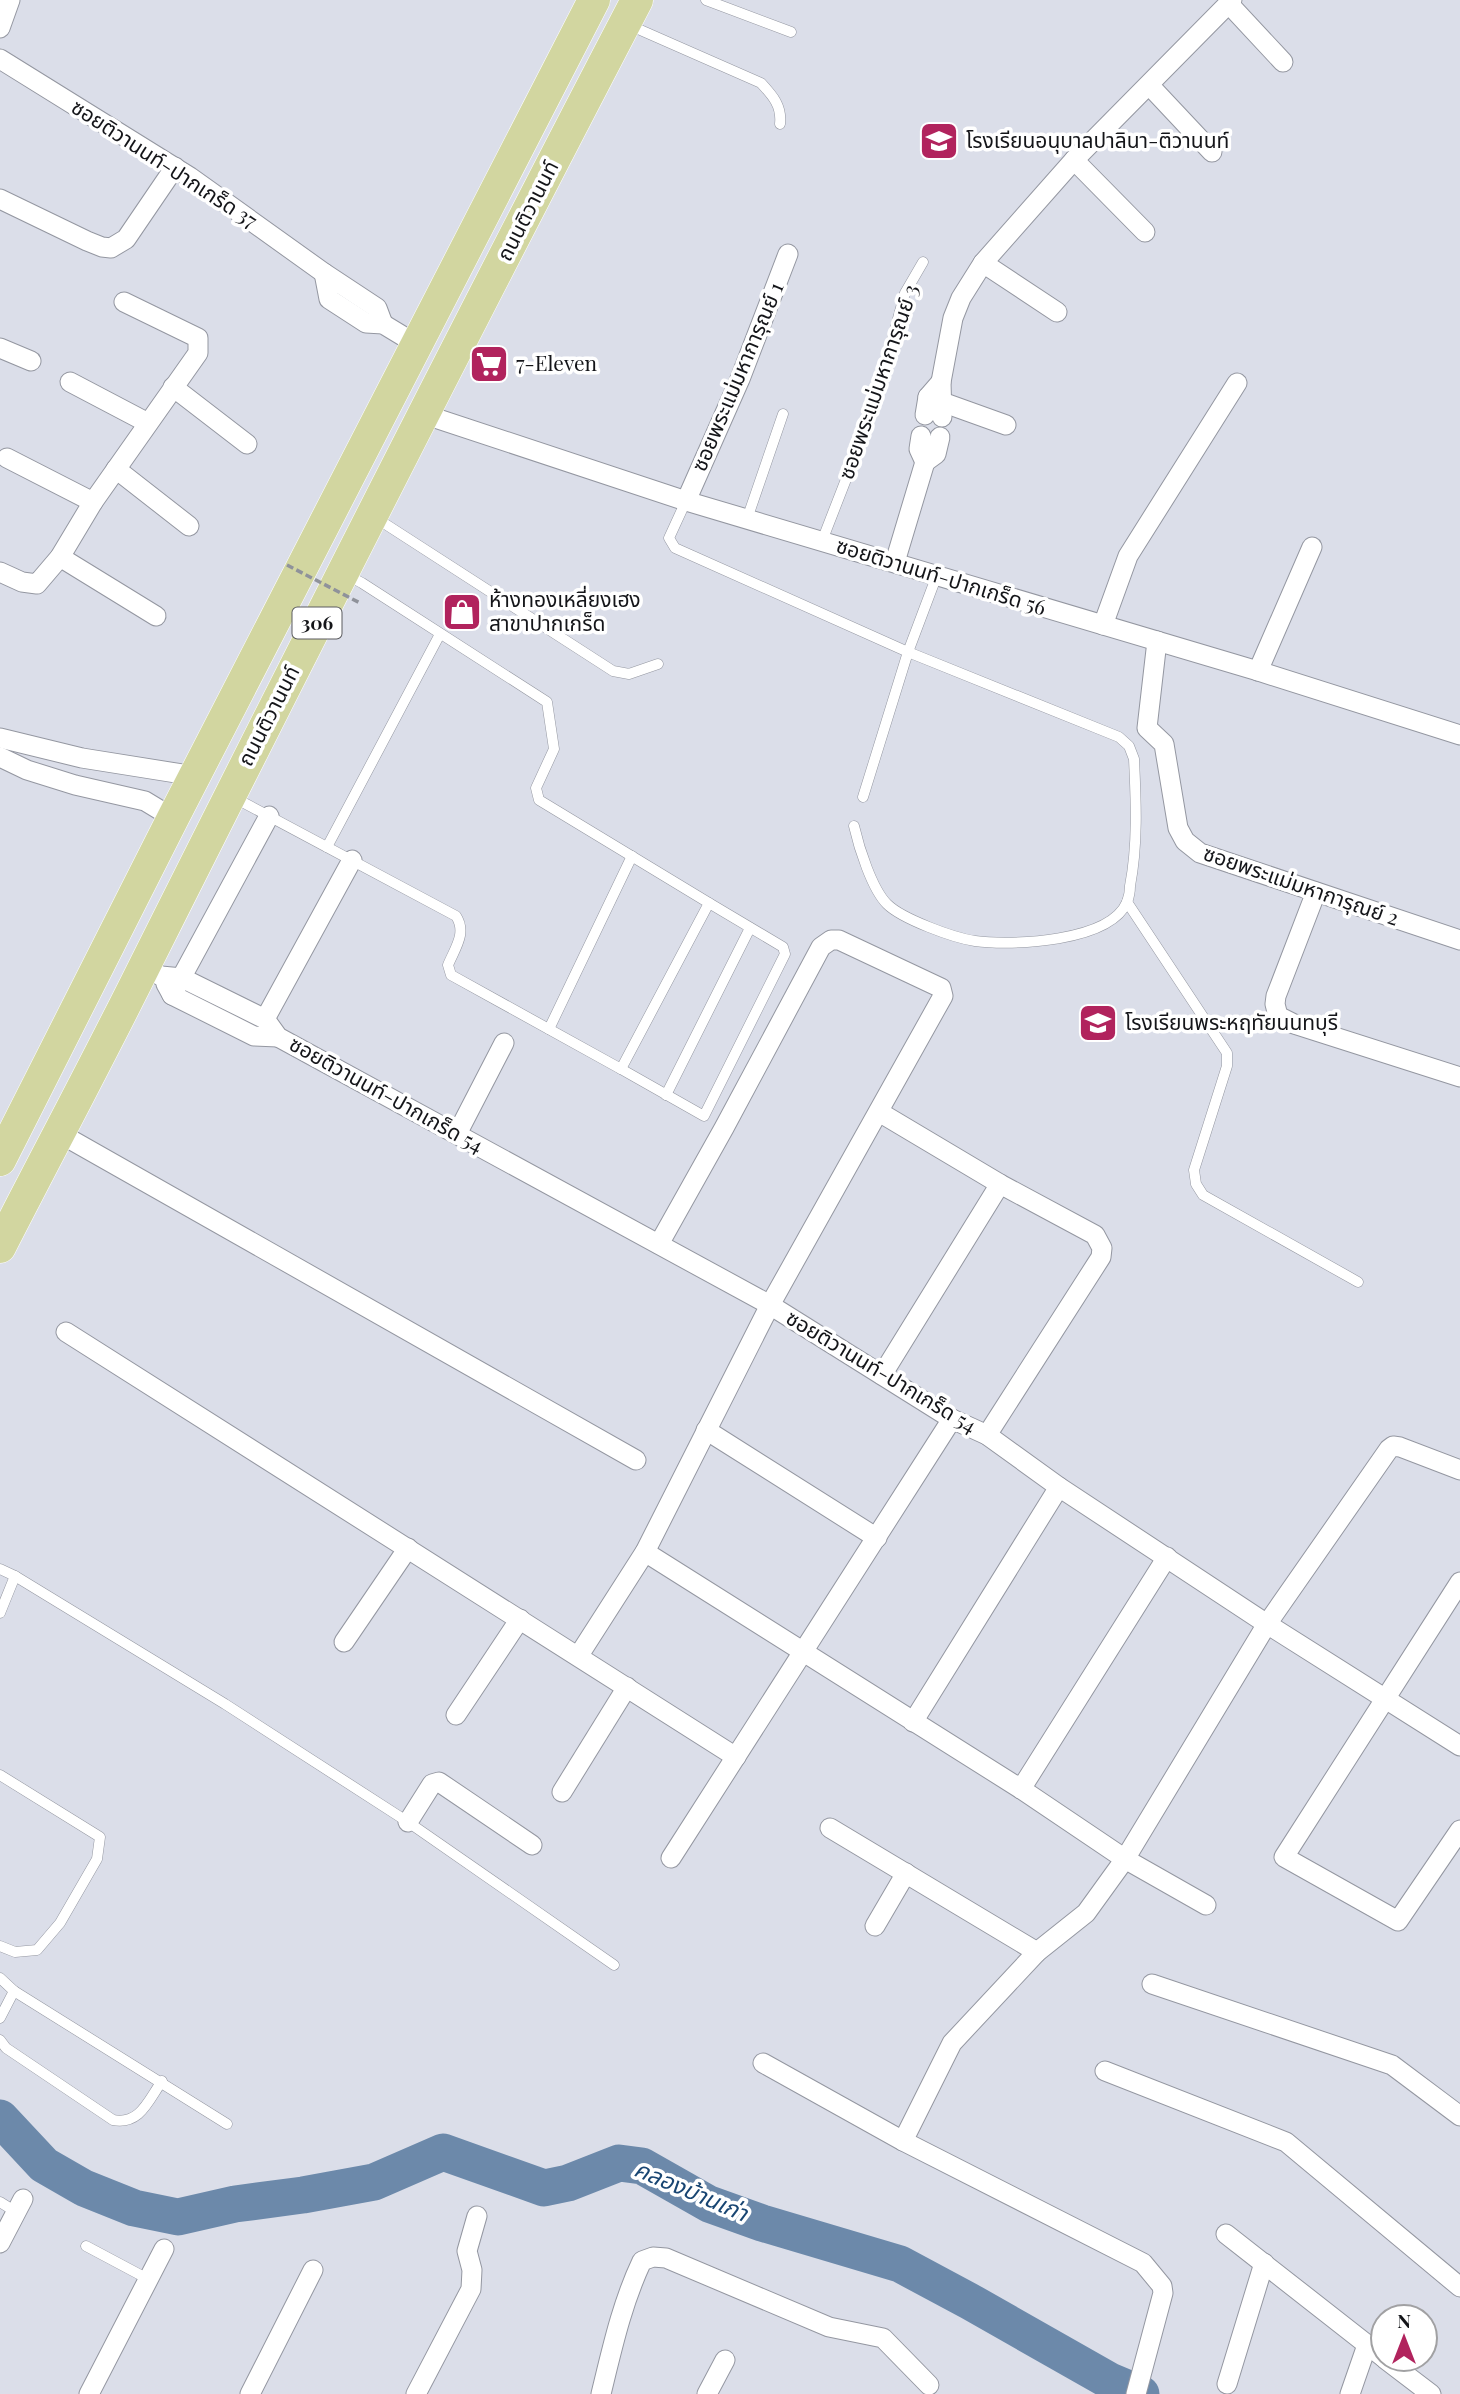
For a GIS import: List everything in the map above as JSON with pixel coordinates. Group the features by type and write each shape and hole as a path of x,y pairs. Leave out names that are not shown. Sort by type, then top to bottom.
{"main road":[{"name":"ถนนติวานนท์","path":"0,1160 594,0"},
{"name":"ถนนติวานนท์","path":"2,1236 153,972 229,795 631,12"}],"street":[{"path":"0,28 10,0"},
{"path":"1006,425 934,408 953,318 961,298 983,262 1074,160 1231,2 1283,62"},
{"name":"ซอยติวานนท์-ปากเกร็ด 37","path":"0,59 175,167 377,308 383,324 416,344"},
{"path":"1150,86 1212,152"},
{"path":"1074,160 1145,232"},
{"path":"0,200 87,241 111,248 126,239 175,167"},
{"name":"ซอยพระแม่มหาการุณย์ 1","path":"686,500 740,379 789,254"},
{"path":"983,262 1057,312"},
{"path":"0,572 22,582 37,584 60,557 93,502 198,353 198,338 124,302"},
{"path":"0,348 30,361"},
{"path":"70,382 148,423"},
{"path":"1103,625 1128,556 1237,383"},
{"path":"173,387 247,444"},
{"name":"ซอยติวานนท์-ปากเกร็ด 56","path":"424,414 747,519 1258,671 1460,735"},
{"path":"895,562 925,462 936,454 930,437"},
{"path":"7,458 93,502"},
{"path":"116,469 189,526"},
{"path":"1258,671 1312,547"},
{"path":"60,557 156,616"},
{"name":"ซอยพระแม่มหาการุณย์ 2","path":"1157,641 1147,729 1164,744 1178,828 1185,841 1200,853 1460,940"},
{"path":"0,738 82,758 195,776"},
{"path":"0,757 27,770 75,785 145,801 173,818"},
{"path":"153,972 177,987 269,816"},
{"path":"265,1019 352,860"},
{"path":"1316,892 1276,996 1278,1016 1294,1024 1460,1077"},
{"path":"579,1656 645,1552 770,1306 943,992 938,986 839,940 831,940 821,947 659,1244"},
{"name":"ซอยติวานนท์-ปากเกร็ด 54","path":"177,987 265,1019 278,1037 770,1306 952,1419 987,1435 1059,1487 1267,1624 1460,1746"},
{"name":"ซอยติวานนท์-ปากเกร็ด 54","path":"177,987 254,1036 278,1037"},
{"path":"457,1134 504,1043"},
{"path":"879,1112 1000,1184 1095,1235 1102,1248 1101,1257 987,1435"},
{"path":"59,1133 636,1460"},
{"path":"882,1375 1000,1184"},
{"path":"66,1332 736,1757"},
{"path":"671,1858 952,1419"},
{"path":"706,1430 877,1538"},
{"path":"903,2141 952,2043 1037,1952 1086,1913 1125,1859 1267,1624 1389,1449 1393,1446 1400,1447 1460,1470"},
{"path":"913,1721 1059,1487"},
{"path":"344,1642 408,1548"},
{"path":"645,1552 1021,1789 1125,1859 1206,1905"},
{"path":"1021,1789 1167,1557"},
{"path":"1460,1582 1284,1857 1398,1921 1460,1830"},
{"path":"456,1715 520,1619"},
{"path":"562,1792 627,1687"},
{"path":"408,1822 432,1784 439,1782 532,1845"},
{"path":"831,1828 1037,1952"},
{"path":"875,1926 906,1873"},
{"path":"1152,1983 1392,2065 1460,2116"},
{"path":"763,2063 903,2141 1143,2263 1162,2286 1163,2293 1138,2386"},
{"path":"1105,2071 1286,2142 1460,2287"},
{"path":"0,2243 13,2205"},
{"path":"416,2394 471,2289 472,2270 467,2251 477,2216"},
{"path":"1226,2234 1369,2346"},
{"path":"89,2394 164,2249"},
{"path":"601,2394 634,2278 642,2261 653,2256 666,2258 829,2327 883,2338 929,2385"},
{"path":"1227,2384 1264,2263"},
{"path":"250,2394 313,2270"},
{"path":"707,2394 725,2360"},
{"path":"1350,2394 1369,2368"},
{"path":"1404,2373 1431,2394"}],"lane":[{"path":"706,0 790,32"},
{"path":"631,12 761,83 781,112 780,124"},
{"name":"ซอยพระแม่มหาการุณย์ 3","path":"822,541 873,410 905,293 923,262"},
{"path":"747,519 783,414"},
{"path":"686,500 669,538 675,548 908,652 1119,737 1129,746 1134,759 1135,864 1127,902 1111,920 1076,935 1023,944 972,941 918,923 887,904 870,875 854,827"},
{"path":"372,515 613,671 629,674 658,664"},
{"path":"229,795 456,916 462,933 448,965 451,975 704,1116 785,958 783,947 539,800 536,788 554,749 547,702 362,583 342,573"},
{"path":"863,797 908,652 938,575"},
{"path":"327,847 440,634"},
{"path":"549,1029 632,856"},
{"path":"1127,902 1227,1053 1227,1066 1194,1170 1195,1184 1203,1195 1358,1282"},
{"path":"621,1069 709,903"},
{"path":"666,1095 750,928"},
{"path":"0,1569 225,1704 408,1822 614,1965"},
{"path":"0,1613 15,1576"},
{"path":"0,1775 100,1837 97,1859 60,1923 37,1950 15,1952 0,1946"},
{"path":"0,1978 14,1991 227,2124"},
{"path":"0,2018 14,1991"},
{"path":"0,2040 6,2048 113,2120 125,2122 139,2115 162,2081"},
{"path":"86,2246 148,2279"}],"path":[{"path":"287,565 360,603"}],"waterway":[{"name":"คลองบ้านเก่า","path":"0,2118 44,2165 84,2188 134,2208 178,2217 235,2204 374,2182 443,2152 544,2188 568,2183 619,2163 642,2166 709,2204 762,2223 900,2264 1110,2381 1141,2394"}],"place":[{"name":"โรงเรียนอนุบาลปาลินา-ติวานนท์","path":"939,141"},
{"name":"7-Eleven","path":"489,364"},
{"name":"ห้างทองเหลี่ยงเฮง สาขาปากเกร็ด","path":"462,612"},
{"name":"โรงเรียนพระหฤทัยนนทบุรี","path":"1098,1023"}]}
